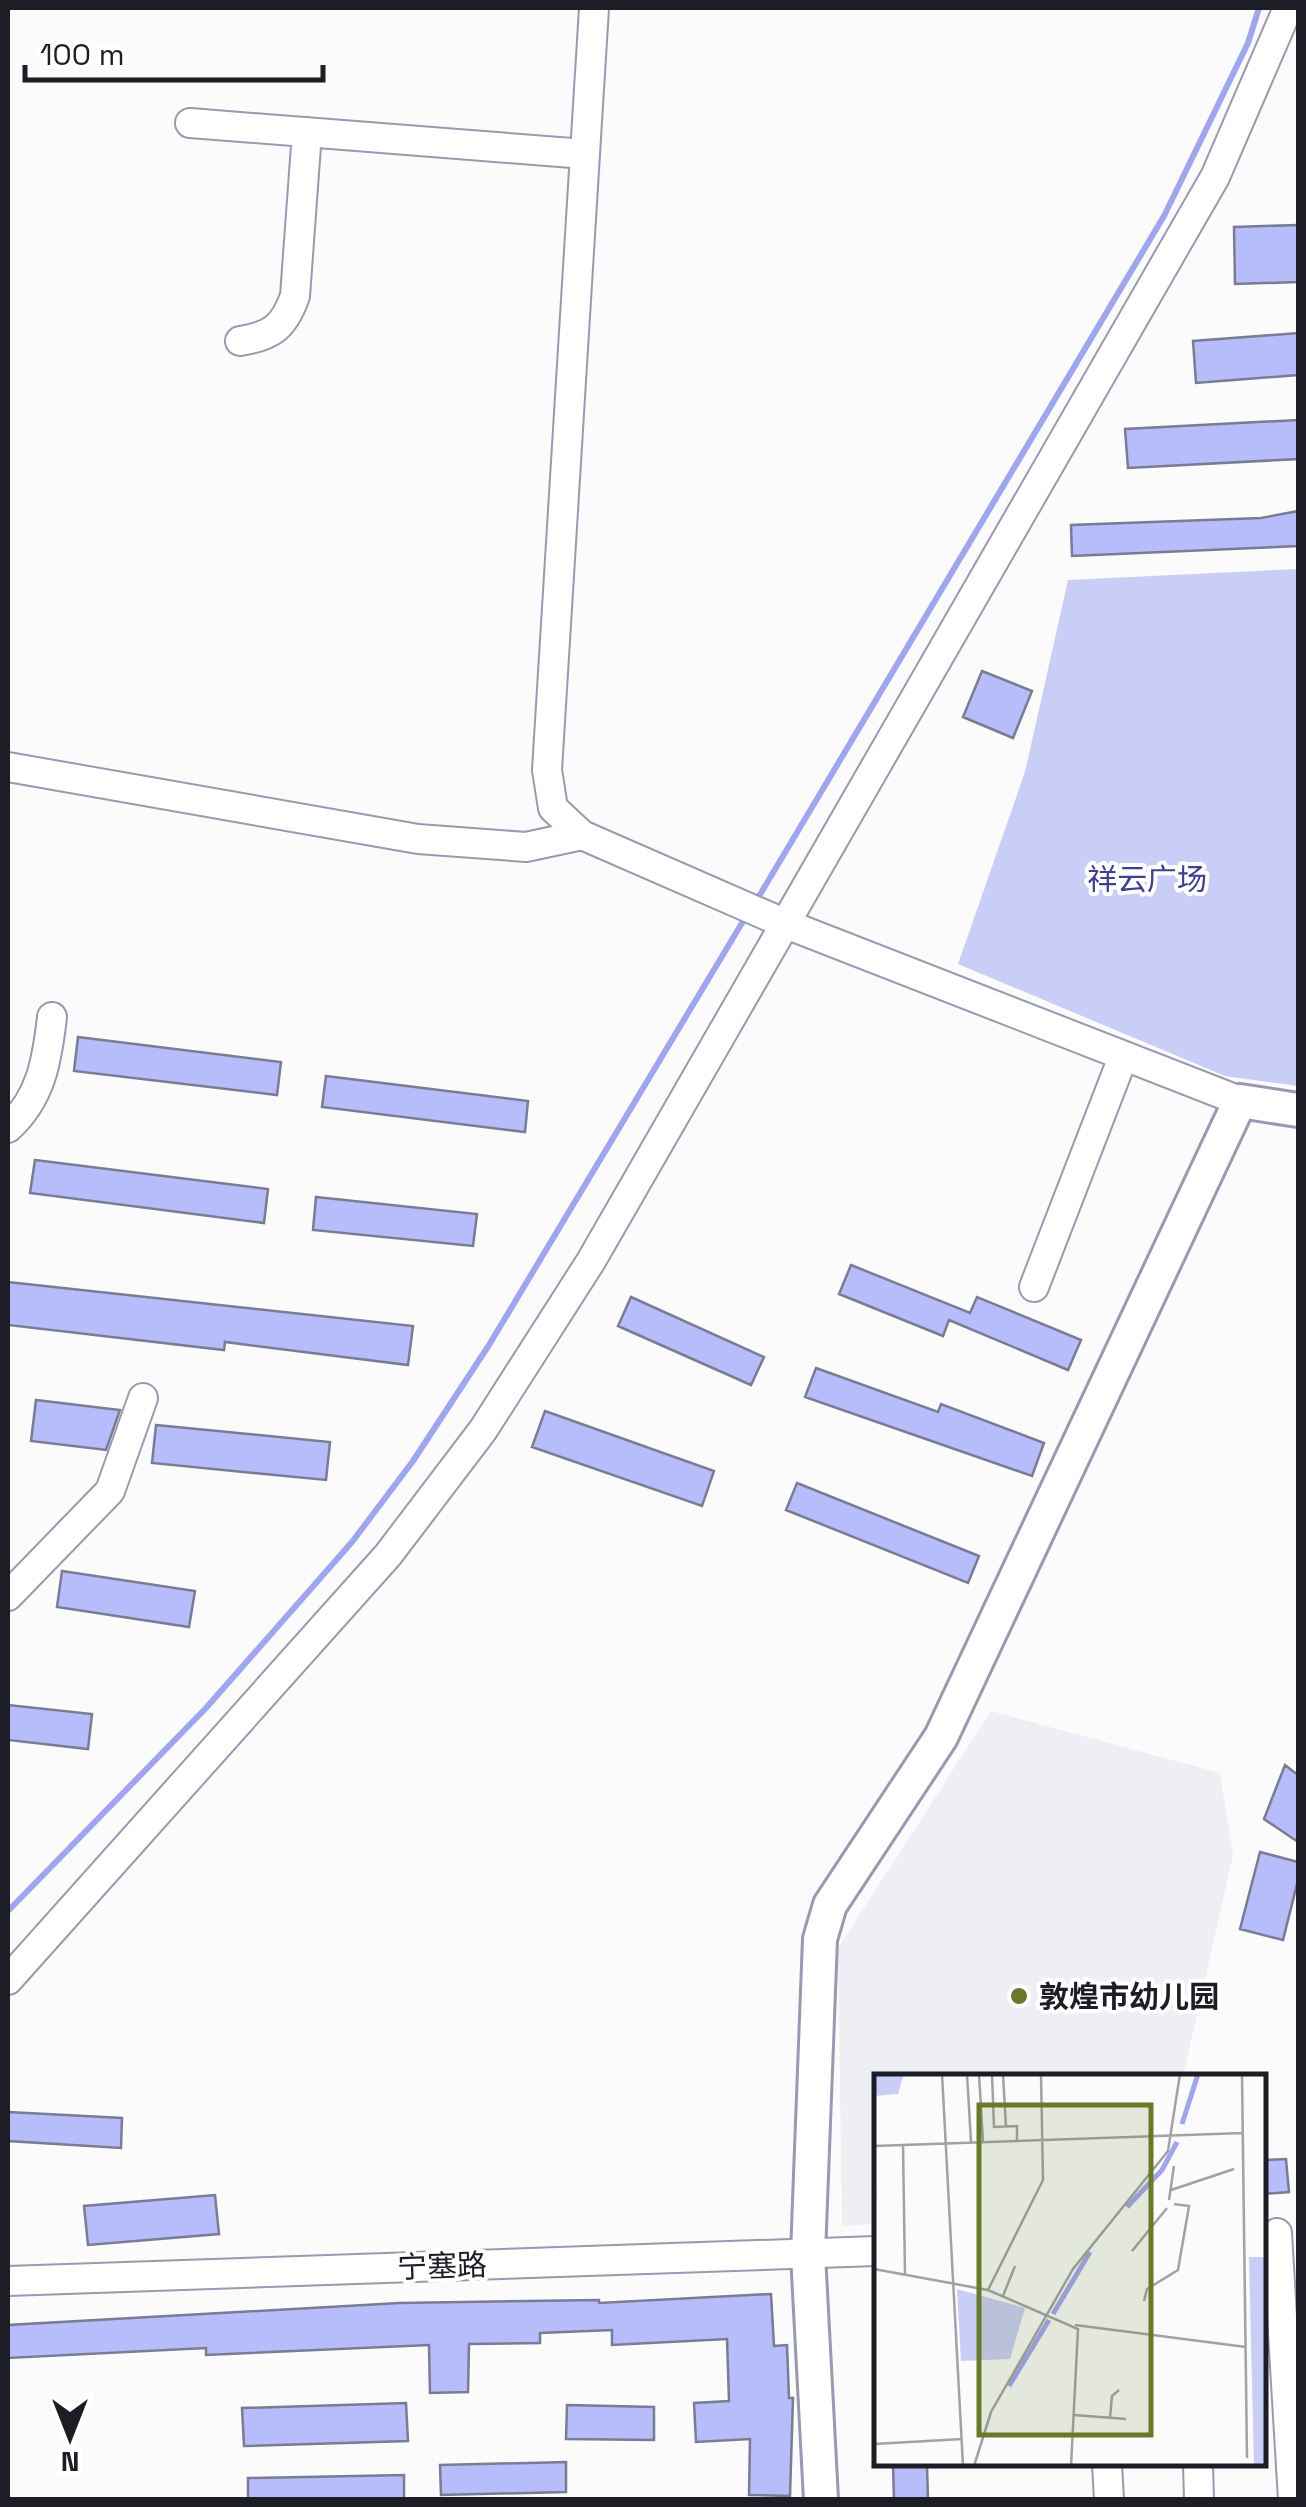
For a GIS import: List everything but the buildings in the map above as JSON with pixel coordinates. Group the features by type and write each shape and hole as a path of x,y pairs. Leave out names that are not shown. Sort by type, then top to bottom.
{"main road":[{"path":"822,2500 808,2254 815,1987 820,1939 830,1905 941,1736 1240,1101 1298,1110"}],"street":[{"path":"594,8 548,770 554,808 582,835 763,913 1240,1101"},
{"path":"8,1980 388,1555 483,1430 591,1261 763,913 1215,177 1288,8"},
{"path":"190,123 585,154"},
{"path":"240,342 267,337 286,320 295,296 307,132"},
{"path":"8,767 418,838 526,847 582,835"},
{"path":"8,1128 30,1108 48,1060 52,1016"},
{"path":"1034,1287 1124,1057"},
{"path":"8,1596 110,1490 144,1398"},
{"path":"1280,2233 1292,2500"},
{"name":"宁塞路","path":"8,2281 874,2250"},
{"path":"1107,2467 1109,2500"},
{"path":"1198,2467 1199,2500"}],"shaded area":[{"name":"敦煌市幼儿园","path":"991,1711 1220,1773 1233,1855 1184,2074 874,2074 874,2224 842,2226 838,1948"}],"green space":[{"name":"祥云广场","path":"1298,569 1298,1086 1225,1076 958,964 1025,772 1068,580"}],"waterway":[{"path":"755,903 1164,216 1248,43 1259,8"},
{"path":"8,1911 206,1708 352,1542 413,1461 489,1345 748,913"}],"place":[{"name":"敦煌市幼儿园","path":"1019,1996"}]}
